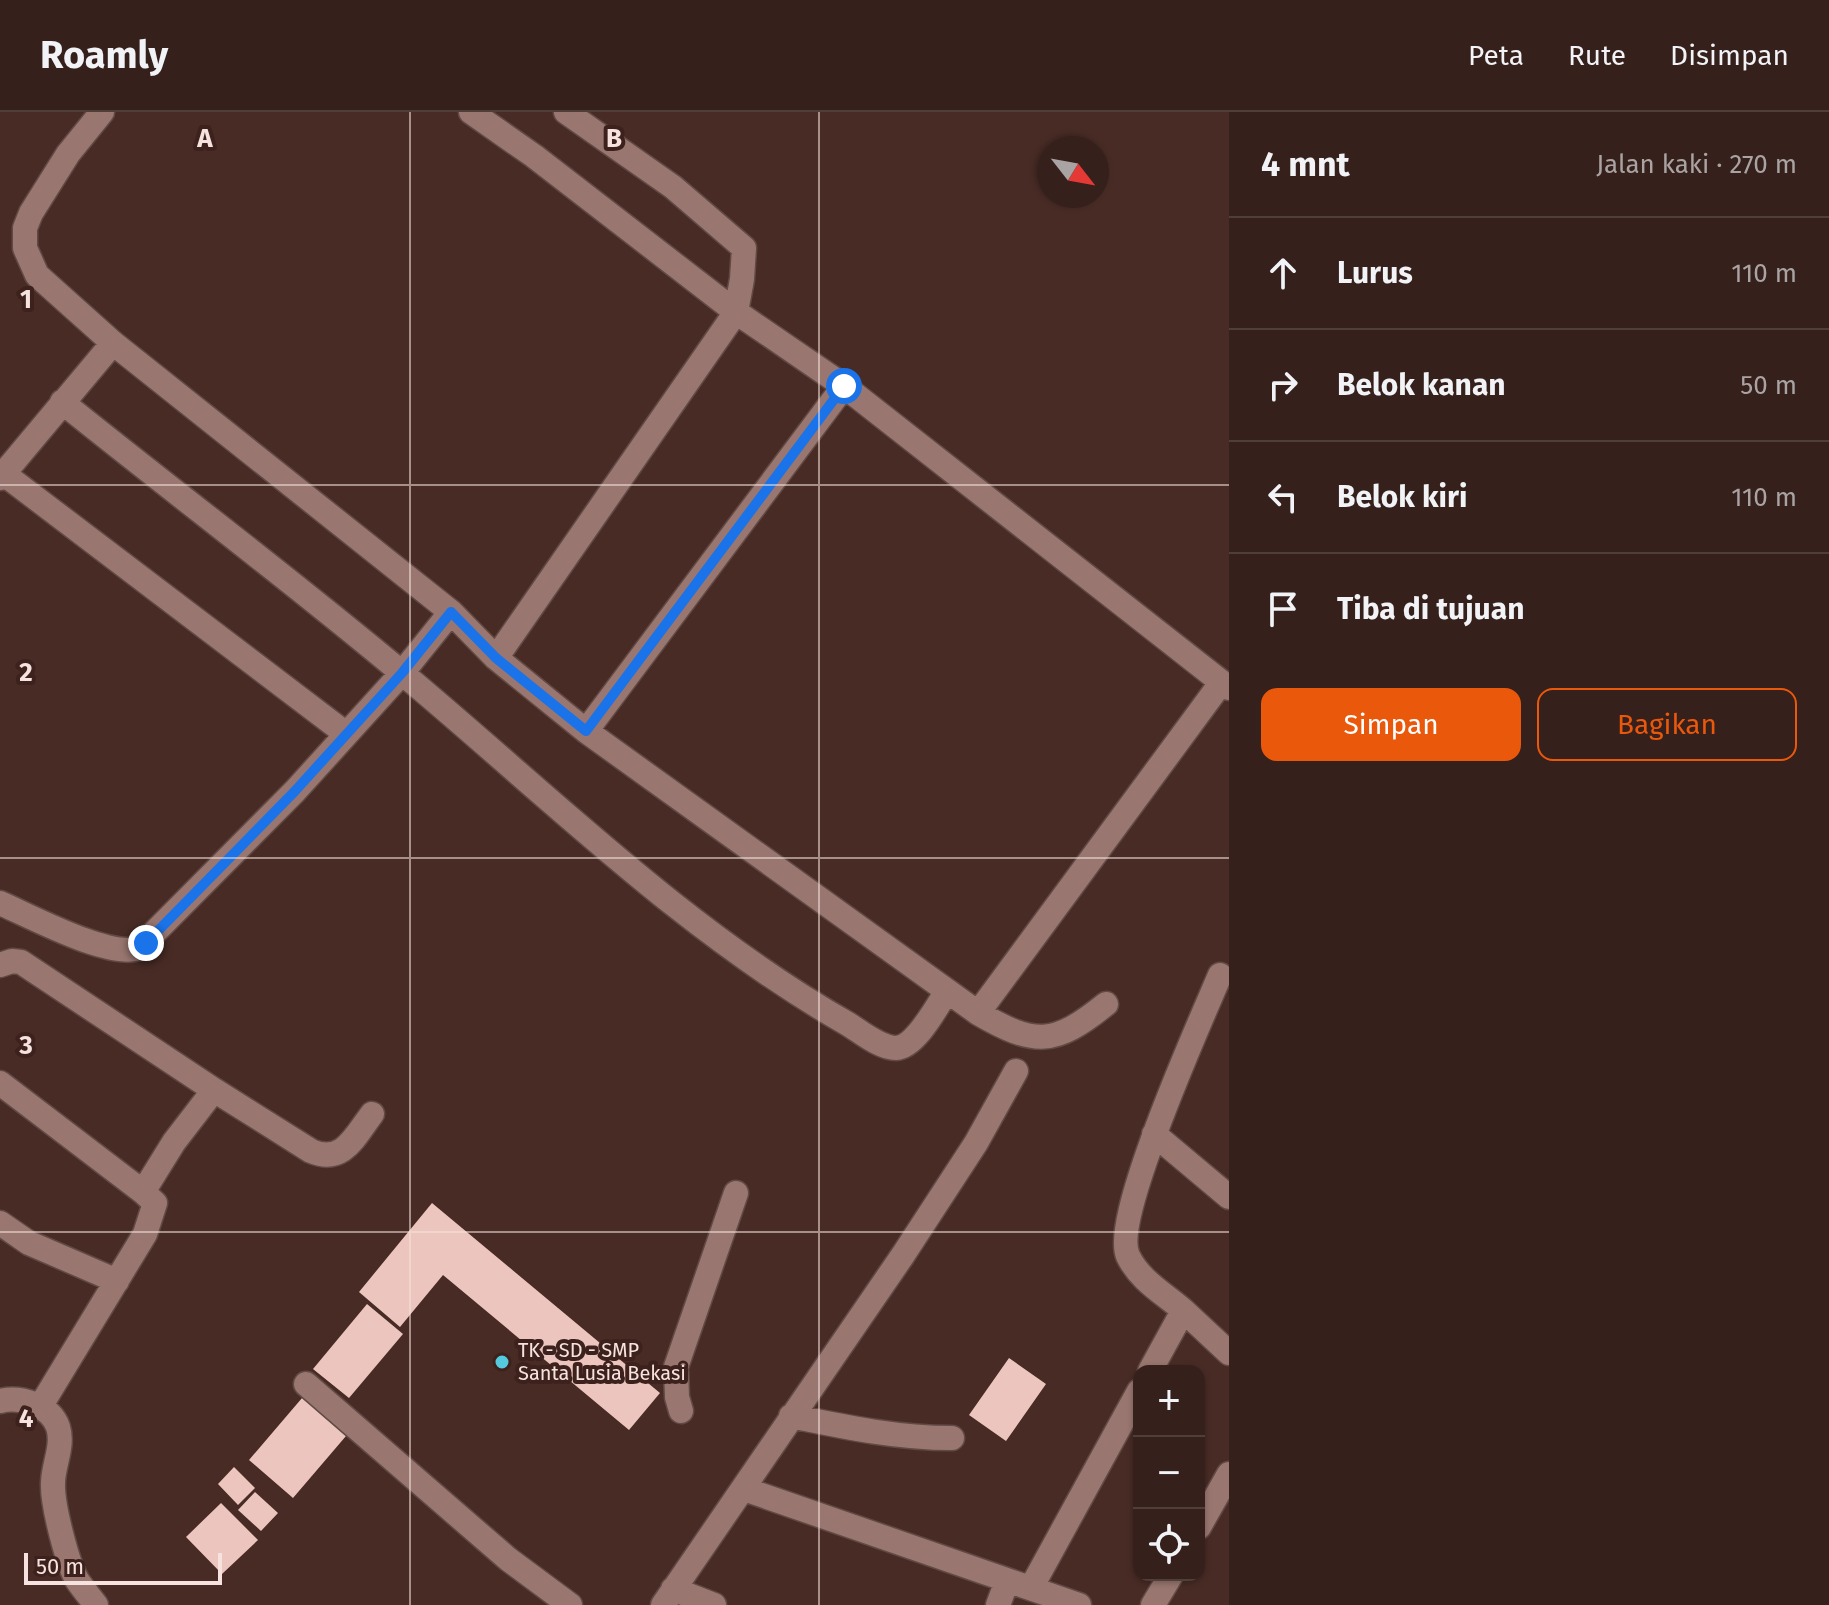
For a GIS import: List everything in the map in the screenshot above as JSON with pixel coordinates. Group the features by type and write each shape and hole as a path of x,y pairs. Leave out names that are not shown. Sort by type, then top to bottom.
{"street":[{"path":"102,112 42,193 31,213 24,237 27,257 37,275 113,343 451,612 496,658 586,731 978,1013 1007,1030 1029,1038 1045,1038 1085,1021 1106,1004"},
{"path":"471,112 534,156 736,312 844,386 1225,686 978,1013"},
{"path":"496,658 736,312 742,279 744,248 673,187 566,112"},
{"path":"113,343 2,476 345,733"},
{"path":"586,731 844,386"},
{"path":"62,402 402,673 598,843 797,995 879,1042 896,1048 904,1046 919,1033 947,991"},
{"path":"0,903 110,948 130,951 139,948 295,791 402,673 451,612"},
{"path":"0,965 21,962 311,1151 333,1156 347,1146 372,1114"},
{"path":"1220,975 1154,1134 1126,1224 1124,1242 1126,1253 1137,1270 1229,1353"},
{"path":"714,1605 668,1597 928,1218 976,1143 1016,1071"},
{"path":"0,1083 155,1203 145,1234 40,1407"},
{"path":"143,1192 174,1142 214,1090"},
{"path":"1154,1134 1229,1197"},
{"path":"681,1411 676,1367 736,1193"},
{"path":"0,1223 29,1243 117,1281"},
{"path":"1153,1365 1183,1311"},
{"path":"306,1384 508,1559 570,1605"},
{"path":"0,1401 18,1400 40,1407 53,1418 59,1435 53,1489 65,1547 77,1578 96,1605"},
{"path":"998,1605 1019,1585 1133,1401"},
{"path":"791,1416 863,1432 952,1438"},
{"path":"1205,1516 1229,1474"},
{"path":"744,1489 1079,1605"},
{"path":"1153,1605 1167,1581"}],"building":[{"path":"432,1203 660,1393 629,1430 443,1275 400,1327 359,1292"},
{"path":"367,1304 403,1334 349,1398 313,1369"},
{"path":"1009,1358 1046,1384 1006,1441 969,1415"},
{"path":"308,1391 352,1429 293,1498 249,1460"},
{"path":"234,1467 255,1488 238,1505 218,1484"},
{"path":"255,1492 278,1513 261,1531 238,1510"},
{"path":"221,1503 258,1540 222,1574 186,1537"}],"place":[{"name":"TK - SD - SMP Santa Lusia Bekasi","path":"502,1362"}],"route":[{"path":"146,943 295,791 402,673 451,612 496,658 586,731 844,386"}]}
